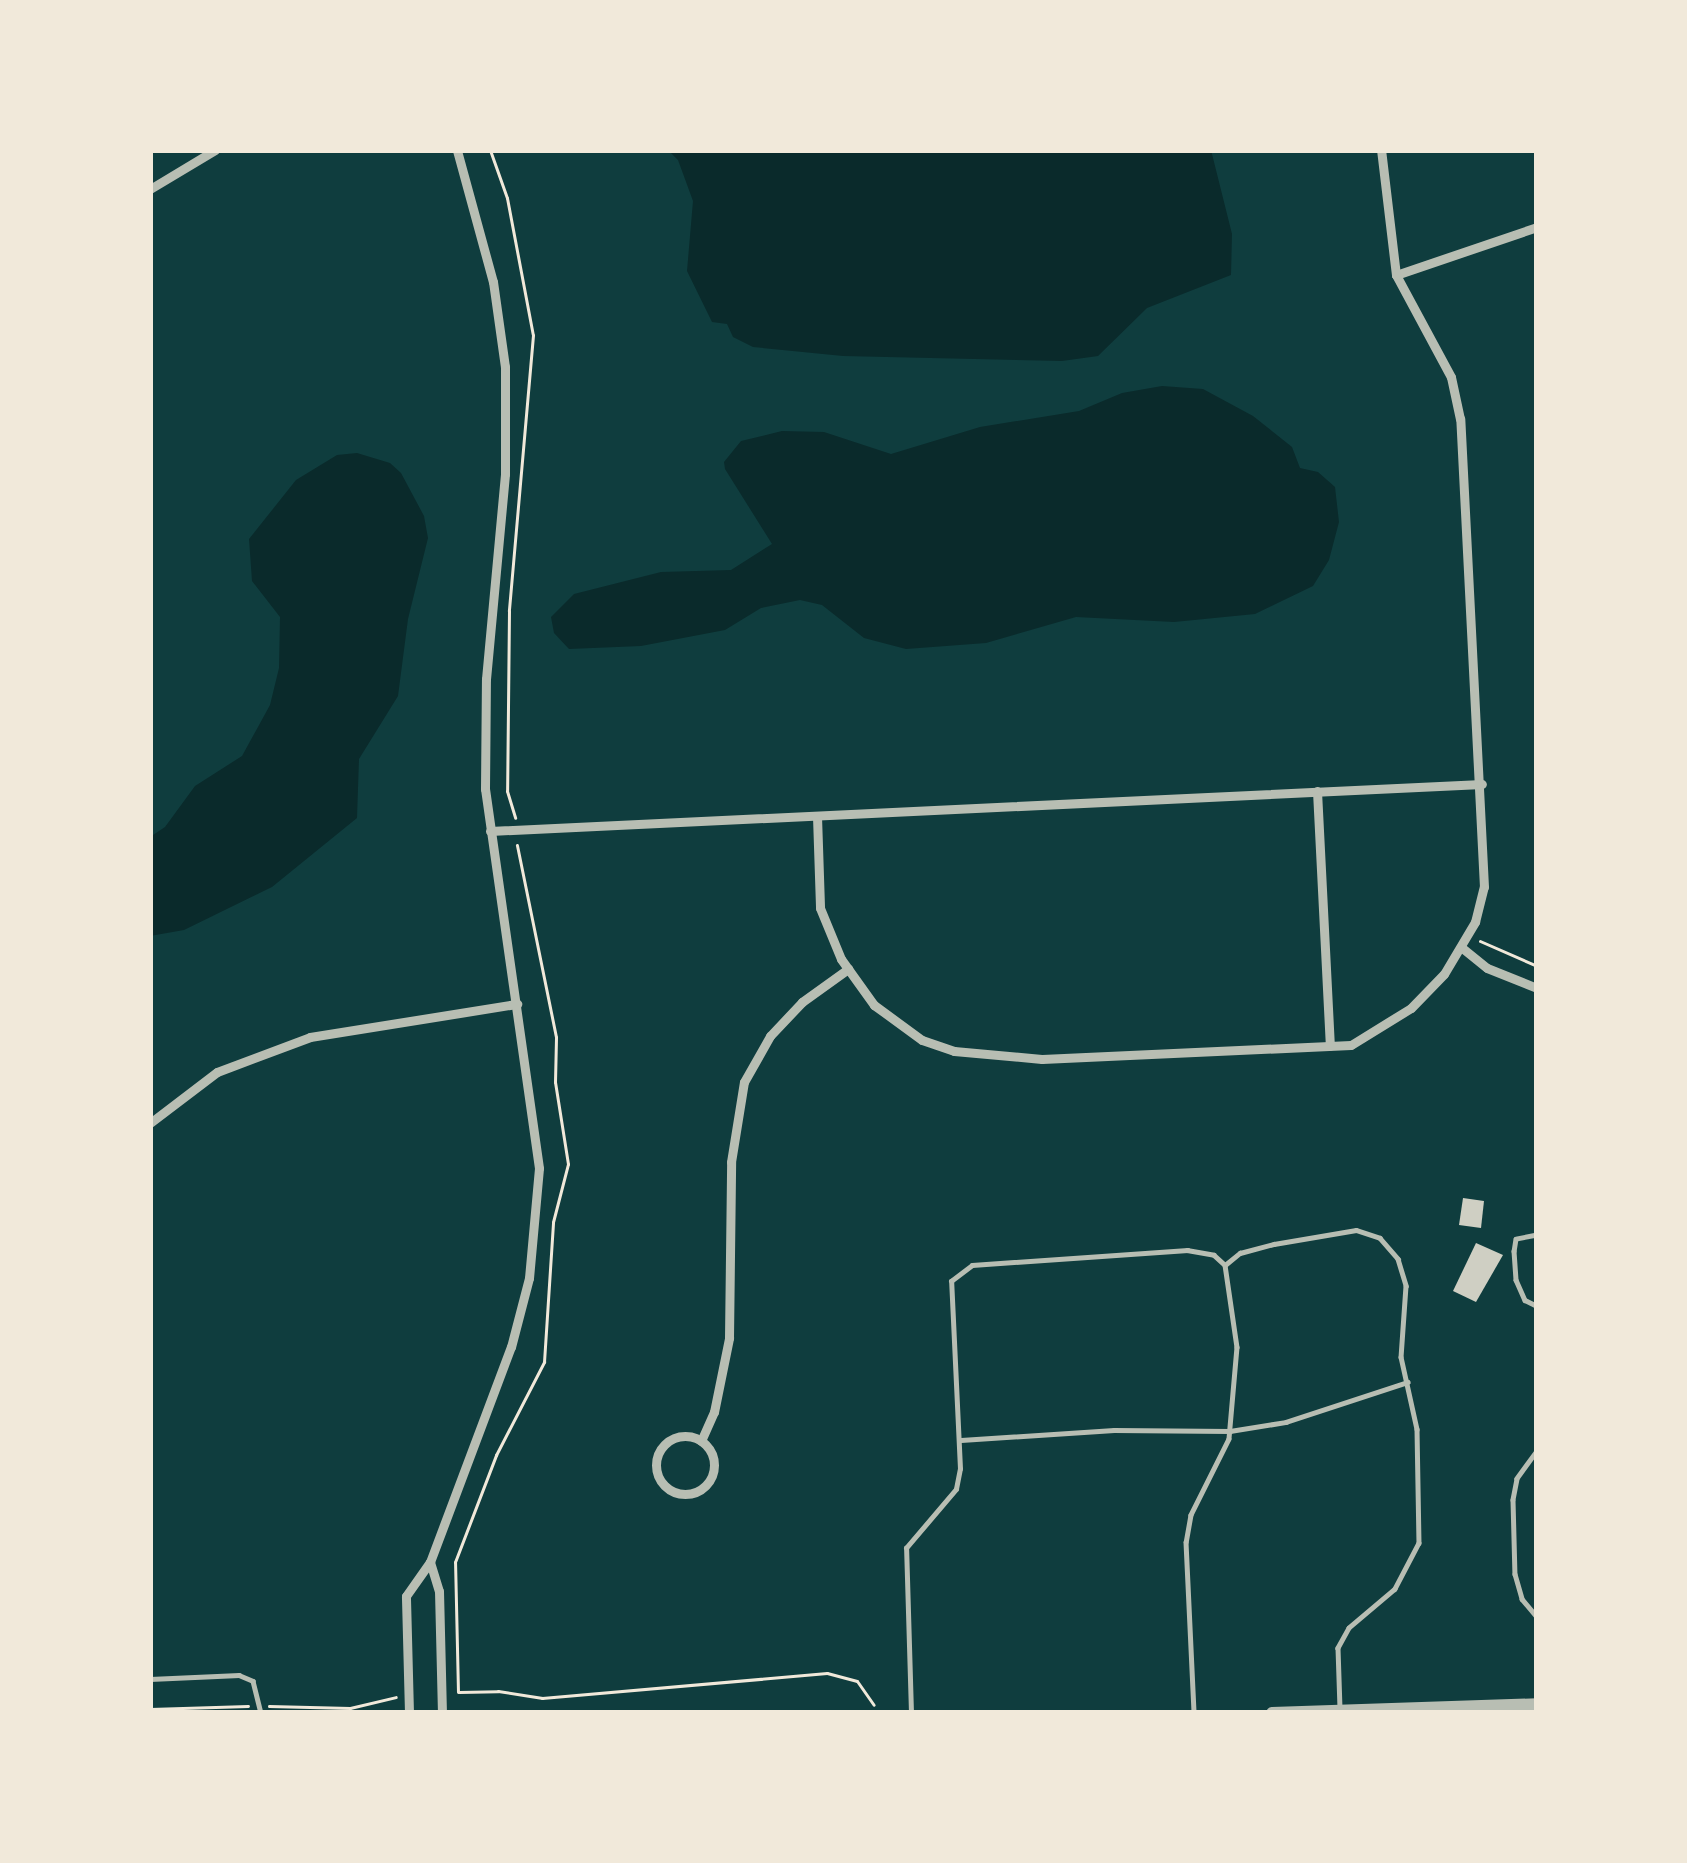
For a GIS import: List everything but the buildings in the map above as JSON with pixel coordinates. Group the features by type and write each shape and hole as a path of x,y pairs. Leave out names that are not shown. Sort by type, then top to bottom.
{"street":[{"path":"150,189 215,150"},
{"path":"409,1713 406,1596 430,1562 511,1347 530,1278 539,1168 490,831 484,716 507,402 494,282 457,150"},
{"path":"817,815 820,908 848,969 874,1005 922,1040 986,1058 1351,1045 1411,1008 1462,947 1484,886 1482,784 1458,396 1396,274 1381,150"},
{"path":"1396,274 1537,226"},
{"path":"490,831 1482,784"},
{"path":"1317,791 1330,1046"},
{"path":"1462,947 1487,968 1537,988"},
{"path":"701,1441 714,1412 729,1339 731,1162 744,1082 770,1036 802,1002 848,969"},
{"path":"150,1123 217,1072 310,1037 517,1004"},
{"path":"682,1436 701,1441 715,1465 709,1483 684,1495 666,1488 656,1472 665,1444 682,1436"},
{"path":"430,1562 439,1591 442,1713"},
{"path":"1272,1713 1537,1704"}],"lane":[{"path":"1225,1265 1240,1253 1325,1232 1356,1230 1380,1238 1398,1259 1406,1286 1401,1357 1417,1429 1419,1543 1396,1588 1349,1628 1338,1648 1340,1711"},
{"path":"1537,1235 1516,1239 1514,1251 1516,1280 1525,1300 1537,1306"},
{"path":"911,1713 906,1548 956,1489 961,1440 951,1281 958,1270 972,1265 1187,1250 1214,1255 1225,1265 1237,1347 1230,1431 1191,1515 1186,1542 1195,1713"},
{"path":"961,1440 1114,1430 1230,1431 1286,1422 1408,1382"},
{"path":"1537,1451 1517,1479 1513,1545 1522,1599 1537,1617"},
{"path":"150,1678 239,1675 253,1681 261,1710"}],"path":[{"path":"1469,933 1537,966"},
{"path":"442,1693 498,1690 542,1698 827,1673 857,1681 874,1705"},
{"path":"150,1709 350,1708 380,1697 408,1697"}],"water":[{"path":"668,150 1211,150 1232,234 1231,275 1147,308 1098,356 1062,361 843,356 753,347 733,337 727,324 712,322 687,271 693,201 678,160"},
{"path":"1162,386 1203,389 1253,416 1292,447 1300,468 1318,472 1335,487 1339,522 1329,560 1313,586 1255,614 1174,622 1076,617 986,643 906,649 864,638 822,605 800,600 761,608 725,630 641,646 569,649 554,633 551,617 574,594 661,572 731,570 772,544 725,469 724,462 741,441 782,431 824,432 891,454 980,427 1079,411 1122,393"},
{"path":"357,453 390,463 401,473 424,516 428,538 408,619 398,696 359,759 357,818 272,887 184,930 150,936 150,837 165,827 195,786 242,756 270,705 279,668 280,617 252,581 249,539 296,480 337,455"}]}
